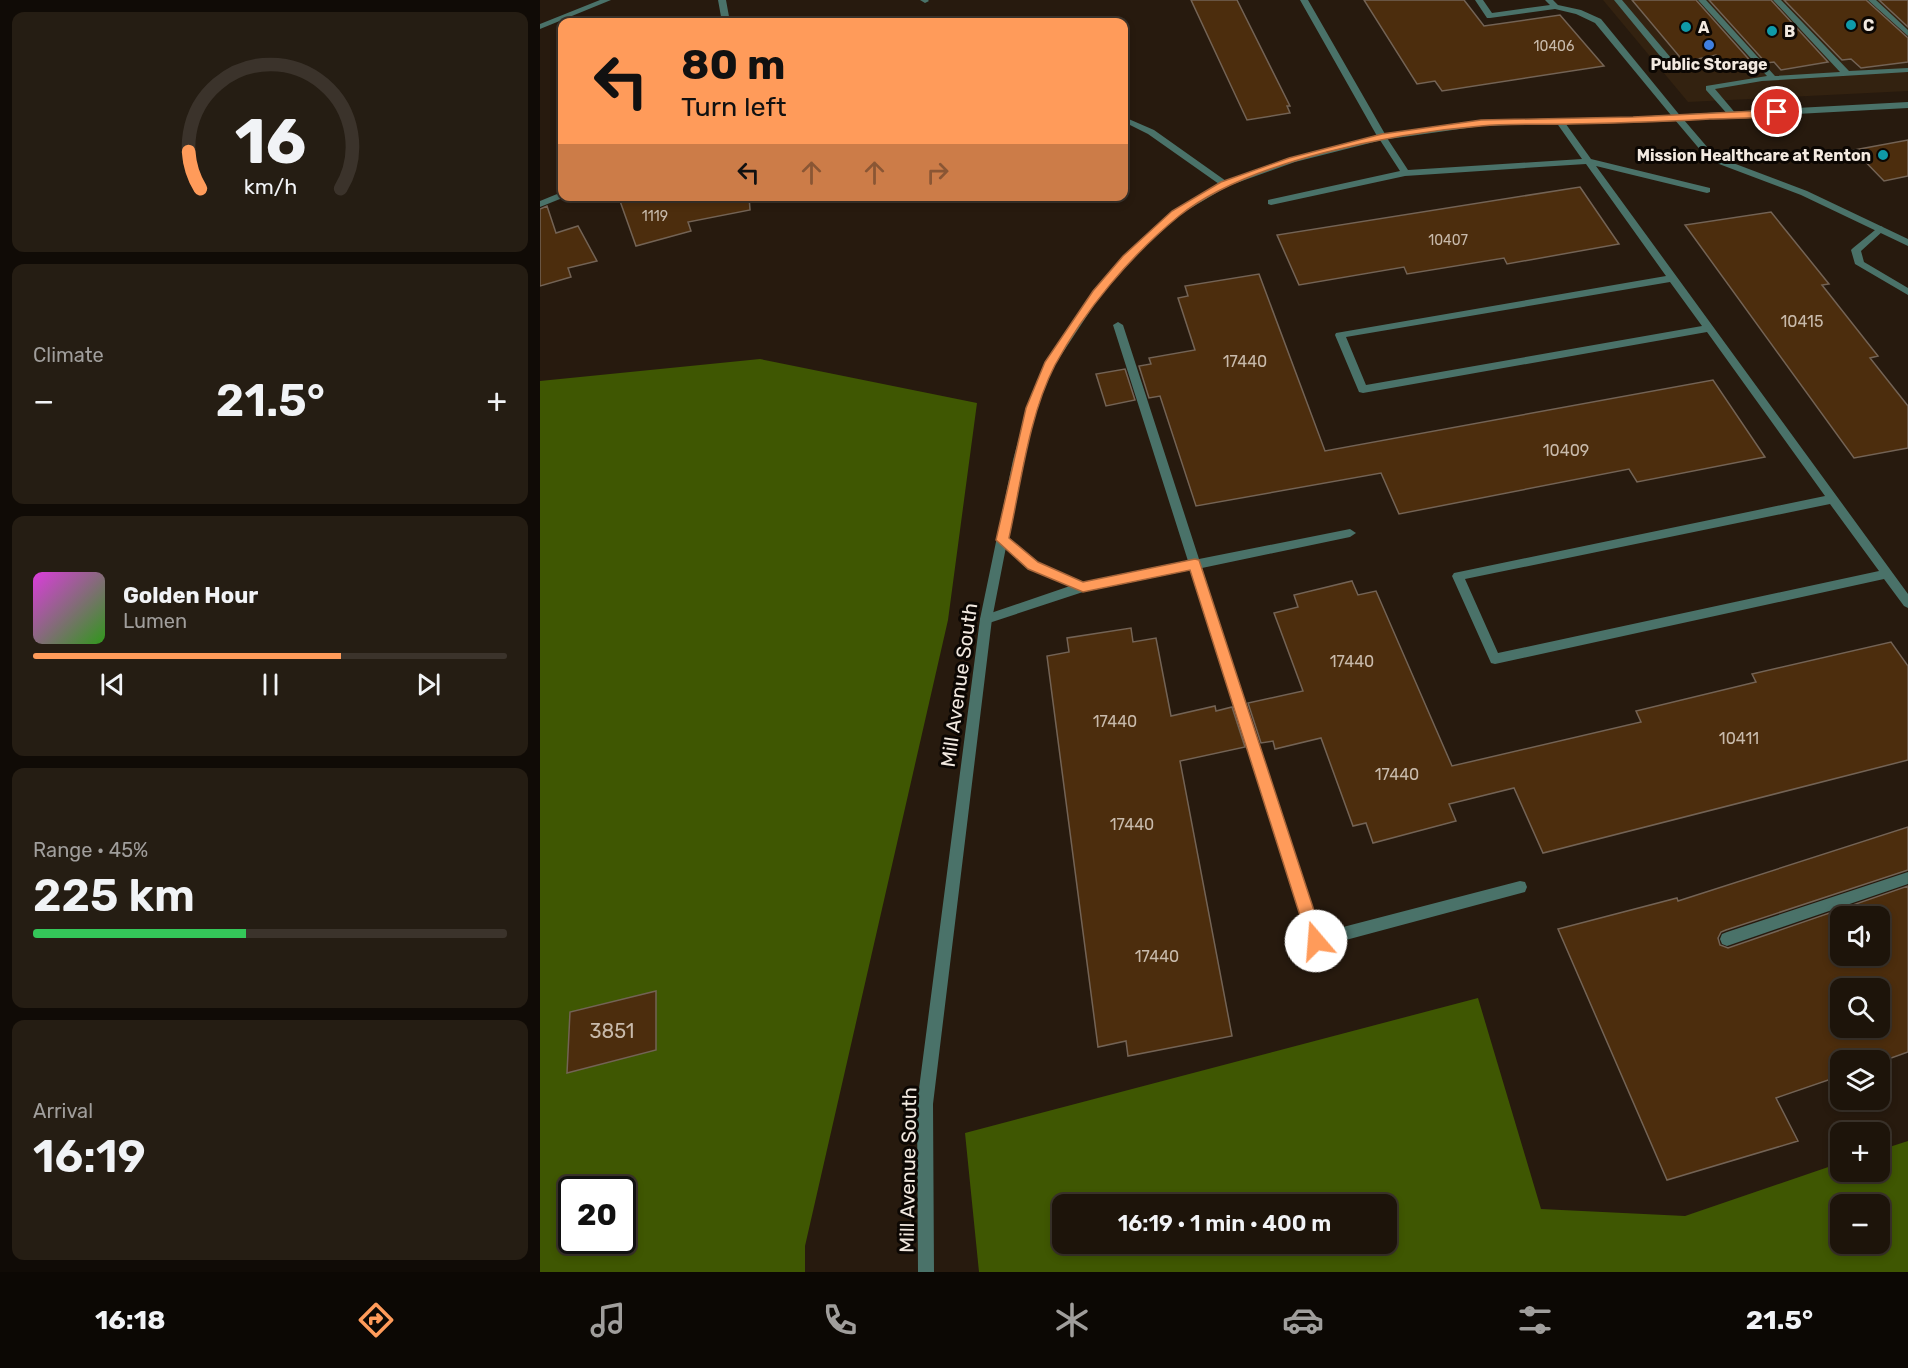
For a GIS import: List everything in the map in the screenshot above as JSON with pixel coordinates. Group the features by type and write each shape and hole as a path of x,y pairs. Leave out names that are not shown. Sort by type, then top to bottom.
{"street":[{"path":"562,18 607,0"},
{"path":"722,0 725,18"},
{"path":"1304,0 1382,137 1406,173"},
{"path":"1479,0 1490,16 1552,4 1598,21 1705,150 1722,162 1804,193 1908,243"},
{"path":"1618,0 1668,60"},
{"path":"1702,0 1773,78"},
{"path":"1777,0 1847,74"},
{"path":"1872,0 1908,34"},
{"path":"540,27 558,20"},
{"path":"1733,115 1709,88 1773,78 1908,70"},
{"name":"Mill Avenue South","path":"927,1272 925,1104 986,619 1032,408 1049,365 1068,333 1127,259 1176,213 1225,184 1292,160 1382,137 1481,123 1678,118 1908,105"},
{"path":"1128,120 1151,132 1225,184"},
{"path":"1560,122 1908,603"},
{"path":"1271,202 1406,173 1588,161 1707,190"},
{"path":"540,204 558,197"},
{"path":"1880,229 1856,250 1860,264 1908,292"},
{"path":"1673,278 1340,334 1363,389 1709,328"},
{"path":"1118,325 1316,941 1520,887"},
{"path":"1833,499 1458,576 1495,659 1887,574"},
{"path":"986,619 1083,587 1350,533"},
{"path":"1002,540 1033,565 1083,587"},
{"path":"1727,939 1908,878"}],"shaded area":[{"path":"1603,0 1908,0 1908,91 1688,102"}],"green space":[{"path":"760,359 977,403 948,620 805,1246 805,1272 540,1272 540,381"},
{"path":"1478,998 1541,1209 1685,1216 1830,1166 1830,1182 1890,1182 1890,1147 1908,1141 1908,1272 979,1272 965,1133"}],"building":[{"path":"1191,0 1237,0 1290,106 1287,106 1290,113 1247,120"},
{"path":"1364,0 1464,0 1484,26 1560,15 1604,66 1442,91 1435,81 1417,84"},
{"name":"A","path":"1632,0 1696,0 1754,65 1728,69 1716,55 1684,62"},
{"name":"B","path":"1709,0 1771,0 1828,62 1781,70 1774,62 1766,63"},
{"name":"C","path":"1784,0 1866,0 1908,38 1908,62 1861,68 1851,59 1842,60"},
{"path":"1879,0 1908,0 1908,27"},
{"name":"Mission Healthcare at Renton","path":"1908,140 1908,176 1884,181 1854,150"},
{"path":"1580,187 1619,244 1507,264 1504,258 1407,274 1404,267 1299,285 1277,235"},
{"path":"620,201 749,201 750,210 688,222 691,231 636,246"},
{"path":"547,206 556,233 578,226 597,261 568,268 571,277 540,286 540,209"},
{"path":"1771,212 1829,284 1822,285 1878,356 1870,358 1908,406 1908,448 1854,458 1685,225"},
{"path":"1259,274 1325,451 1713,380 1765,457 1637,482 1629,469 1399,514 1381,473 1196,506 1160,396 1149,398 1139,366 1151,364 1149,358 1195,350 1178,298 1188,296 1185,286"},
{"path":"1125,369 1135,400 1106,406 1096,374"},
{"path":"1352,581 1358,595 1376,591 1452,766 1641,722 1636,711 1756,682 1752,674 1891,642 1908,666 1908,760 1543,853 1514,788 1449,804 1456,821 1373,843 1366,823 1353,826 1321,738 1275,749 1273,741 1261,743 1248,703 1303,691 1274,613 1298,607 1294,595"},
{"path":"1131,628 1133,642 1156,638 1171,716 1215,706 1216,711 1232,707 1245,747 1180,761 1232,1036 1128,1056 1126,1041 1098,1047 1047,656 1069,652 1067,638"},
{"path":"1908,827 1908,870 1726,930 1721,932 1718,938 1720,945 1728,948 1830,913 1830,966 1890,966 1890,906 1850,906 1908,886 1908,1052 1890,1058 1890,1050 1830,1050 1830,1079 1776,1098 1798,1141 1667,1180 1558,929 1677,898 1678,901"},
{"path":"656,991 656,1050 567,1073 570,1012"}],"place":[{"name":"C","path":"1851,25"},
{"name":"A","path":"1686,27"},
{"name":"B","path":"1772,31"},
{"name":"Public Storage","path":"1709,45"},
{"name":"Mission Healthcare at Renton","path":"1883,155"}],"route":[{"path":"1316,941 1195,564 1083,587 1033,565 1002,540 1018,460 1032,408 1049,365 1068,333 1097,294 1127,259 1176,213 1225,184 1256,172 1292,160 1382,137 1481,123 1633,120 1777,112"}]}
